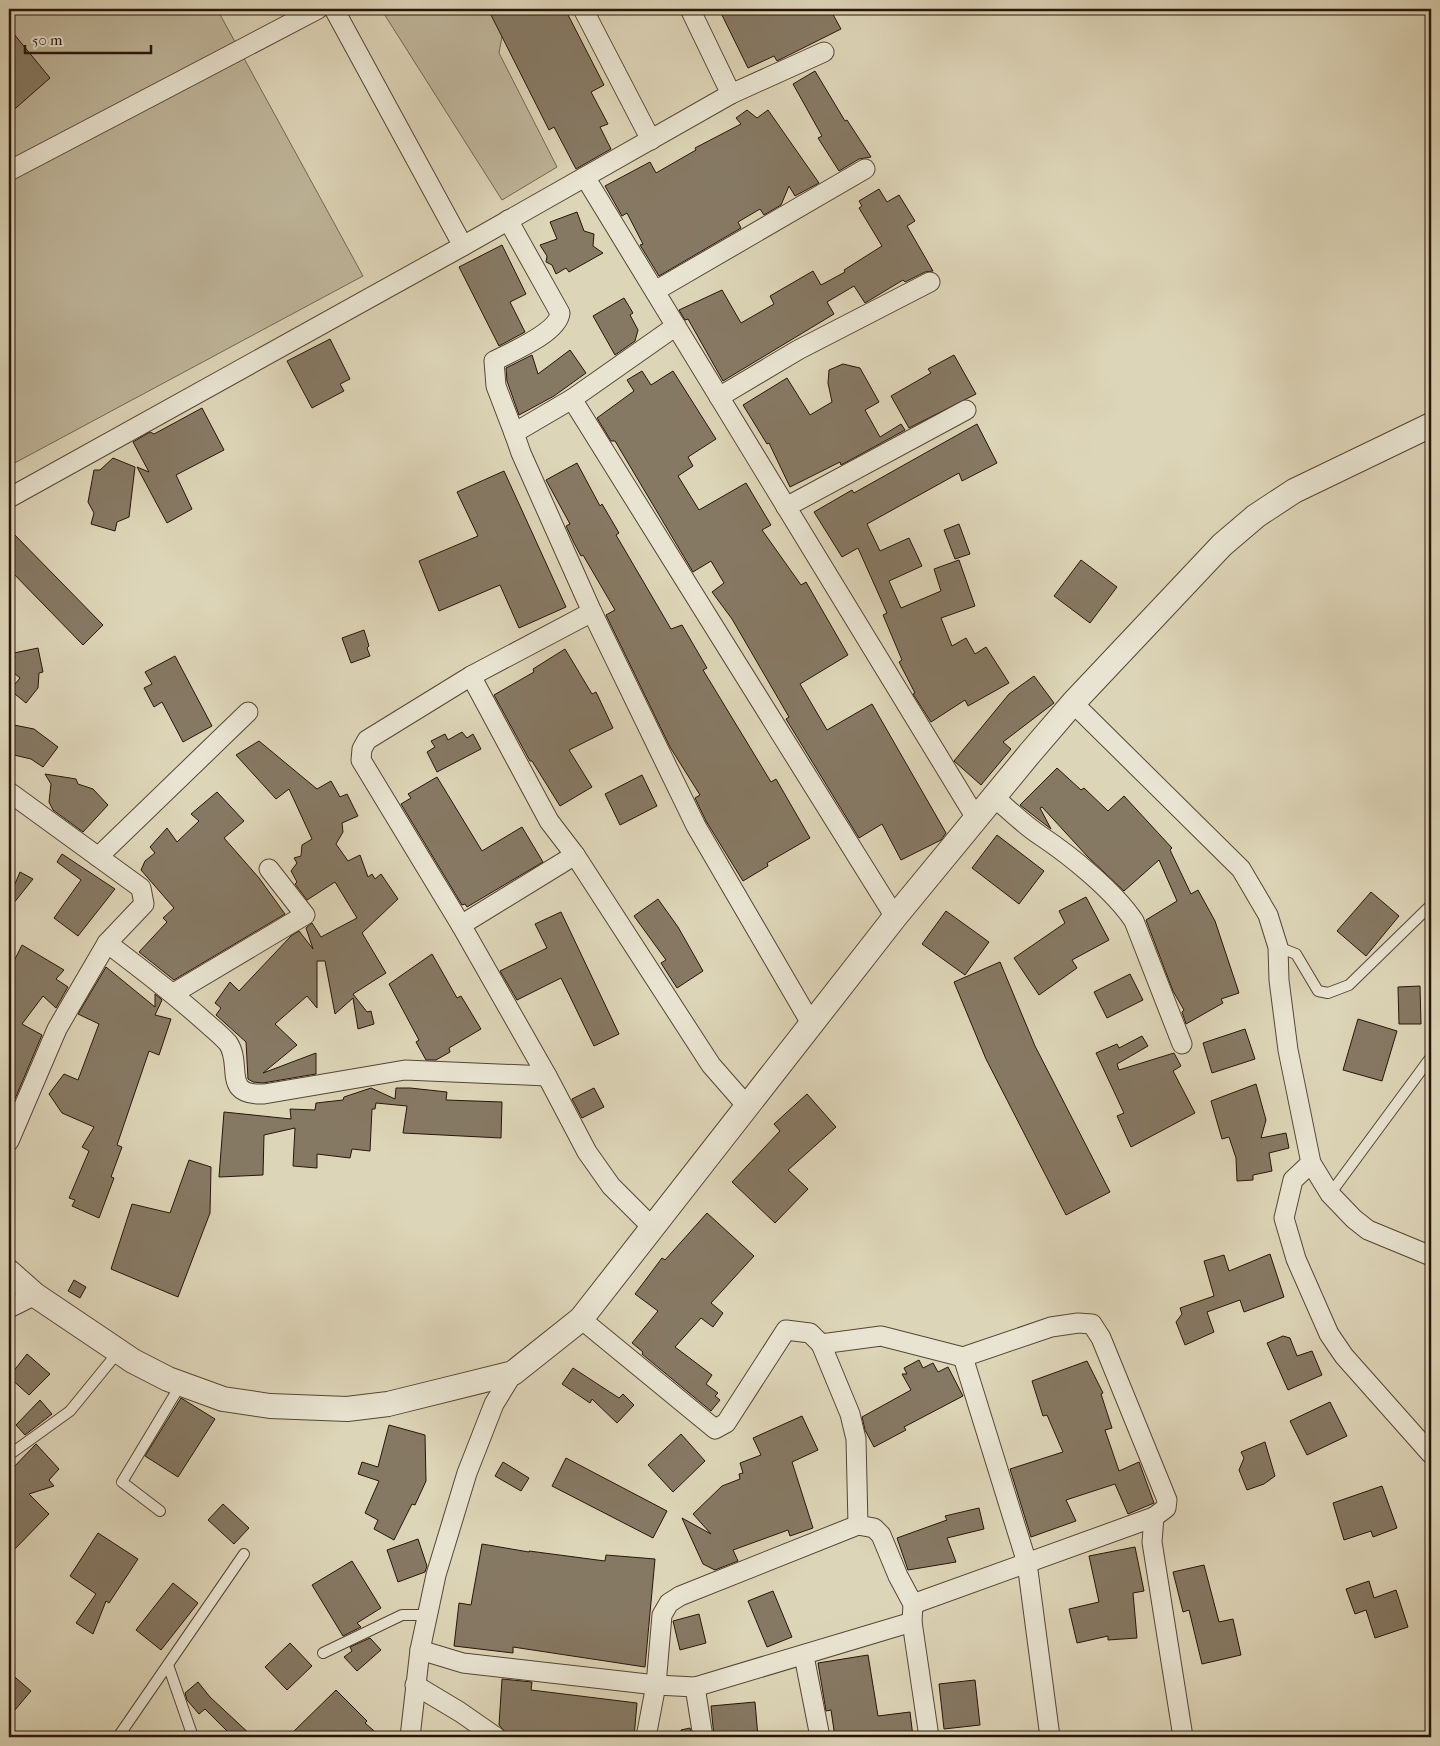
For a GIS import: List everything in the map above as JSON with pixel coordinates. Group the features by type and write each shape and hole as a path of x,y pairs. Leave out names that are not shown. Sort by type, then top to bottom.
{"street":[{"path":"9,171 318,9"},
{"path":"334,9 463,246"},
{"path":"583,9 651,140"},
{"path":"690,9 731,94"},
{"path":"9,498 463,246 731,94 824,52"},
{"path":"655,291 865,169"},
{"path":"586,176 976,818"},
{"path":"508,220 560,313 556,324 528,344 494,360 496,386 521,453 592,612 696,826 812,1025"},
{"path":"719,396 798,350 930,282"},
{"path":"514,433 572,400 676,326"},
{"path":"572,400 895,918"},
{"path":"786,508 966,410"},
{"path":"410,1737 420,1650 436,1575 467,1473 494,1404 513,1373 581,1319 746,1105 976,818 1073,703 1222,546 1256,516 1294,491 1431,424"},
{"path":"592,612 471,676 367,740 362,749 361,760 461,925 588,1152 611,1186 652,1228"},
{"path":"471,676 549,821 575,855 711,1065 746,1105"},
{"path":"1073,703 1241,869 1268,915 1278,947 1279,980 1288,1050 1311,1163 1330,1194 1354,1219 1368,1230 1431,1256"},
{"path":"98,857 248,712"},
{"path":"9,792 141,888 144,896 144,904 107,943 57,1029 9,1141"},
{"path":"994,797 1040,836 1057,845 1125,907 1134,921 1182,1044"},
{"path":"461,925 575,855"},
{"path":"174,994 305,915 268,869"},
{"path":"107,943 174,994 227,1043 232,1056 237,1085 244,1092 254,1094 405,1070 547,1076"},
{"path":"1311,1163 1293,1180 1284,1218 1296,1259 1329,1334 1344,1356 1431,1454"},
{"path":"9,1272 35,1295 133,1361 181,1384 223,1399 270,1406 347,1409 388,1404 513,1373"},
{"path":"9,1308 35,1295"},
{"path":"581,1319 715,1429 726,1423 786,1330 810,1333 821,1344 850,1414 856,1439 858,1524"},
{"path":"420,1650 463,1663 656,1685 695,1687 804,1656 913,1613 1027,1563 1154,1517 1166,1508 1167,1500 1101,1338 1092,1324 1078,1323 1051,1326 963,1357 881,1336 821,1344"},
{"path":"963,1357 1027,1563 1050,1737"},
{"path":"1154,1517 1152,1542 1183,1737"},
{"path":"646,1737 656,1685 662,1615 669,1603 680,1596 858,1524 874,1528 881,1535 913,1613 929,1737"},
{"path":"804,1656 820,1737"},
{"path":"415,1685 460,1712 496,1737"},
{"path":"695,1687 703,1737"}],"lane":[{"path":"1278,947 1296,954 1318,991 1328,993 1349,985 1431,905"},
{"path":"1330,1194 1431,1057"},
{"path":"9,1455 70,1411 119,1351"},
{"path":"160,1511 122,1482 181,1384"},
{"path":"118,1737 244,1554"},
{"path":"324,1653 402,1615 427,1615"},
{"path":"168,1665 193,1737"}],"shaded area":[{"path":"9,9 217,9 363,276 9,466"},
{"path":"381,9 507,9 499,53 557,167 502,200"}],"building":[{"path":"488,9 565,9 604,85 591,92 608,124 600,127 611,149 576,169 554,127 549,130"},
{"path":"719,9 830,9 841,29 777,61 774,56 748,68"},
{"path":"9,28 50,78 9,114"},
{"path":"815,71 845,121 847,120 871,157 859,159 839,171 818,138 822,136 793,84"},
{"path":"747,110 757,118 768,110 819,183 795,196 789,186 781,205 764,215 760,209 738,222 741,228 659,276 640,245 643,244 627,213 622,216 605,186 650,162 656,173 696,150 695,148 741,124 736,118"},
{"path":"879,189 887,202 899,195 915,221 907,226 933,271 925,272 905,282 903,280 865,303 854,286 827,302 834,314 723,381 688,319 685,320 679,310 722,290 741,323 774,304 770,296 813,271 821,285 845,272 844,270 882,246 859,208 862,206 859,201"},
{"path":"577,212 584,231 594,234 593,246 603,253 569,272 566,268 556,274 552,265 546,262 547,256 540,245 557,239 550,222"},
{"path":"502,245 526,294 510,302 525,332 499,346 459,267"},
{"path":"624,298 633,313 630,315 638,330 635,341 615,355 593,316"},
{"path":"330,339 350,379 340,384 344,391 312,408 287,361"},
{"path":"570,350 586,373 554,396 519,415 507,381 506,368 532,355 538,374"},
{"path":"954,355 976,394 909,428 891,396 931,373 928,369"},
{"path":"843,364 860,368 879,402 865,410 880,437 901,424 905,430 841,465 840,462 790,487 769,443 767,444 743,405 787,378 810,415 832,402 828,383 829,370"},
{"path":"642,371 651,385 673,371 716,439 688,457 693,466 678,476 699,510 746,483 771,525 762,530 801,585 806,582 848,655 800,684 827,730 872,704 946,833 941,840 901,860 882,824 859,838 786,719 789,717 732,619 712,592 724,583 711,561 693,572 615,441 611,441 597,418 634,391 627,380"},
{"path":"202,408 224,450 176,475 192,509 167,523 137,467 149,472 133,442 150,432 154,434"},
{"path":"977,424 997,463 962,481 959,473 867,524 880,551 909,538 922,566 889,581 901,608 941,591 934,569 959,560 975,606 941,618 952,646 966,638 975,654 986,647 1009,683 968,706 965,700 931,722 913,694 915,693 899,662 902,660 883,615 887,613 858,548 842,557 814,512 852,490 854,493"},
{"path":"113,458 135,467 129,517 117,522 115,531 91,524 94,513 88,502 94,470 100,470"},
{"path":"577,463 600,506 602,504 619,533 616,535 671,629 682,625 707,668 703,670 771,782 776,779 810,838 767,863 768,866 743,881 706,821 695,798 700,795 670,747 606,615 615,610 574,543 566,526 570,524 546,480"},
{"path":"504,471 566,607 519,628 500,585 439,611 419,561 478,536 457,492"},
{"path":"959,524 970,554 955,559 944,530"},
{"path":"9,529 103,625 83,645 9,569"},
{"path":"1081,560 1117,587 1090,623 1054,596"},
{"path":"364,630 370,656 351,663 342,638"},
{"path":"38,648 43,672 39,673 38,688 26,703 10,690 20,678 9,669 9,665 15,657 14,653"},
{"path":"565,649 592,694 596,692 613,728 569,750 592,787 560,806 532,761 530,761 494,695 534,672 533,669"},
{"path":"175,656 212,726 183,742 162,702 154,707 144,688 152,684 145,672"},
{"path":"1034,676 1054,703 1003,742 1011,749 981,785 954,761 1009,694"},
{"path":"9,724 34,729 58,747 43,767 31,759 14,755 14,752 9,750"},
{"path":"462,732 467,738 473,734 481,749 437,772 427,752 435,747 431,741 445,734 448,740"},
{"path":"259,741 317,789 331,781 340,797 347,794 358,816 342,823 343,832 336,844 348,861 360,855 368,877 372,874 375,879 381,874 398,899 362,933 386,973 353,994 367,1012 371,1011 374,1024 358,1029 353,998 335,1014 325,961 317,961 317,1008 307,996 275,1024 297,1045 263,1073 316,1053 316,1074 263,1083 253,1082 248,1079 246,1042 216,1015 221,1008 215,1003 230,982 239,991 291,936 299,931 313,949 306,928 312,923 321,937 357,918 335,882 307,900 295,884 297,882 291,871 297,863 294,858 301,856 302,845 312,839 289,789 276,799 236,755"},
{"path":"1057,768 1081,790 1084,788 1108,811 1124,796 1172,848 1170,850 1191,894 1198,890 1215,921 1239,993 1221,999 1223,1003 1186,1024 1182,1012 1184,1010 1173,991 1146,920 1177,901 1159,860 1124,891 1088,857 1042,807 1040,808 1051,829 1020,805"},
{"path":"45,774 76,779 78,784 93,789 108,805 83,832 53,810 49,802 51,784"},
{"path":"642,775 657,806 620,825 605,794"},
{"path":"437,777 482,851 522,827 543,862 467,907 465,904 462,905 401,804 411,798 408,794"},
{"path":"217,792 244,821 224,838 259,878 285,914 174,980 139,952 167,922 163,918 174,908 141,870 145,861 155,853 150,847 167,828 177,842 199,821 191,814"},
{"path":"997,835 1044,871 1019,904 972,868"},
{"path":"62,854 115,889 78,936 54,918 81,880 57,862"},
{"path":"20,872 33,879 9,909 9,898"},
{"path":"1371,892 1399,916 1366,956 1337,931"},
{"path":"1086,897 1109,940 1072,960 1077,968 1039,995 1014,958 1065,923 1059,911"},
{"path":"658,899 678,927 703,971 677,988 661,963 666,960 634,916"},
{"path":"946,911 989,942 965,975 922,944"},
{"path":"561,912 619,1034 594,1046 561,978 517,1000 500,971 547,948 535,924"},
{"path":"22,945 64,970 56,979 68,987 56,1008 43,996 22,1024 42,1035 9,1113 9,971"},
{"path":"432,954 457,998 461,996 481,1029 449,1048 450,1052 436,1060 426,1060 416,1042 419,1040 389,984"},
{"path":"1000,962 1035,1046 1110,1192 1066,1215 986,1059 954,982"},
{"path":"106,967 155,1007 155,994 162,1000 155,1015 171,1019 159,1055 149,1051 117,1145 122,1147 111,1177 114,1178 99,1218 72,1206 75,1200 69,1198 89,1151 82,1147 94,1127 62,1113 49,1094 64,1074 78,1080 99,1024 78,1014"},
{"path":"1130,974 1143,1000 1107,1018 1094,992"},
{"path":"1420,986 1421,1024 1399,1024 1398,987"},
{"path":"1358,1019 1397,1031 1382,1081 1343,1070"},
{"path":"1245,1029 1255,1059 1212,1073 1203,1043"},
{"path":"1142,1036 1148,1046 1117,1064 1119,1070 1174,1053 1181,1066 1173,1071 1195,1113 1131,1147 1117,1116 1124,1113 1096,1053 1117,1044 1119,1048"},
{"path":"1256,1084 1266,1120 1261,1138 1286,1133 1289,1148 1269,1153 1272,1171 1253,1175 1253,1180 1237,1181 1236,1158 1229,1137 1222,1139 1211,1101"},
{"path":"371,1088 395,1099 396,1088 410,1088 447,1092 446,1100 502,1102 501,1138 403,1133 407,1106 376,1103 375,1109 372,1109 370,1151 352,1149 350,1158 317,1154 317,1168 293,1166 295,1128 264,1135 263,1175 219,1177 224,1112 291,1119 290,1109 315,1110 316,1103 343,1100 344,1097"},
{"path":"594,1088 604,1107 582,1118 572,1099"},
{"path":"807,1094 836,1127 788,1170 808,1189 775,1223 732,1182 780,1131 774,1124"},
{"path":"189,1160 211,1167 210,1213 178,1297 111,1269 132,1204 170,1213"},
{"path":"707,1213 754,1256 711,1303 723,1313 713,1327 701,1318 675,1347 712,1375 706,1384 718,1393 715,1396 720,1400 711,1411 642,1354 643,1352 632,1343 658,1311 635,1294 662,1258 665,1260"},
{"path":"1270,1254 1284,1297 1244,1312 1240,1300 1207,1312 1214,1332 1185,1345 1176,1322 1182,1314 1180,1308 1214,1296 1204,1261 1224,1255 1229,1271"},
{"path":"74,1280 86,1287 80,1298 68,1291"},
{"path":"1283,1336 1290,1338 1297,1356 1312,1351 1322,1375 1288,1390 1267,1343"},
{"path":"27,1354 50,1374 29,1395 9,1377"},
{"path":"919,1360 923,1368 933,1363 938,1372 948,1367 963,1396 904,1427 906,1430 874,1447 865,1430 862,1417 911,1390 902,1374 907,1374 904,1368"},
{"path":"1087,1361 1103,1393 1101,1394 1112,1428 1105,1430 1119,1471 1139,1462 1154,1503 1128,1514 1115,1484 1066,1500 1076,1521 1031,1537 1010,1469 1063,1452 1047,1415 1043,1416 1032,1381"},
{"path":"573,1368 619,1398 623,1394 634,1405 617,1423 592,1399 590,1403 562,1384"},
{"path":"181,1398 215,1419 178,1477 145,1456"},
{"path":"40,1400 52,1414 25,1435 16,1425"},
{"path":"1330,1402 1347,1436 1307,1455 1290,1421"},
{"path":"802,1416 818,1450 792,1462 813,1528 790,1536 788,1530 733,1550 738,1561 715,1570 703,1564 682,1518 711,1534 693,1514 722,1486 740,1479 739,1474 743,1473 740,1463 761,1455 753,1438"},
{"path":"389,1425 425,1435 426,1481 415,1505 412,1504 394,1540 374,1529 378,1520 365,1513 379,1481 358,1474 362,1462 378,1467"},
{"path":"681,1434 705,1461 673,1492 648,1465"},
{"path":"1265,1442 1275,1476 1264,1484 1247,1490 1239,1470 1244,1458 1241,1452"},
{"path":"36,1444 59,1469 49,1480 54,1486 29,1494 49,1514 9,1555 9,1472"},
{"path":"566,1458 667,1511 653,1538 552,1486"},
{"path":"503,1462 529,1478 521,1491 495,1476"},
{"path":"1382,1486 1397,1528 1373,1537 1371,1531 1344,1540 1333,1503"},
{"path":"223,1504 249,1528 234,1544 208,1520"},
{"path":"979,1508 984,1529 947,1538 956,1562 908,1570 897,1538 947,1520 945,1516"},
{"path":"98,1533 138,1559 109,1603 106,1601 93,1634 76,1623 96,1594 70,1576"},
{"path":"418,1539 427,1566 425,1572 398,1582 387,1550"},
{"path":"482,1544 605,1561 606,1555 655,1559 645,1667 513,1647 513,1653 454,1646 459,1603 471,1605"},
{"path":"1135,1547 1144,1591 1133,1593 1137,1638 1108,1640 1108,1636 1077,1643 1069,1609 1099,1602 1089,1556"},
{"path":"352,1561 381,1608 357,1623 361,1627 343,1636 312,1585"},
{"path":"1204,1565 1219,1622 1233,1619 1241,1655 1202,1664 1189,1610 1183,1612 1173,1572"},
{"path":"1369,1581 1374,1598 1396,1590 1408,1627 1375,1638 1366,1610 1355,1614 1346,1589"},
{"path":"173,1583 198,1603 161,1650 136,1630"},
{"path":"773,1591 792,1637 767,1647 748,1601"},
{"path":"699,1614 706,1643 680,1650 673,1621"},
{"path":"370,1638 381,1650 357,1671 344,1657 352,1651 350,1647"},
{"path":"290,1643 312,1666 287,1690 265,1667"},
{"path":"868,1655 878,1716 910,1712 913,1737 835,1737 831,1710 826,1711 818,1663"},
{"path":"9,1672 31,1691 9,1717"},
{"path":"502,1679 532,1682 531,1690 637,1703 634,1737 522,1737 507,1734 499,1725"},
{"path":"975,1680 980,1725 944,1729 939,1684"},
{"path":"198,1682 210,1697 253,1737 233,1737 205,1709 199,1714 187,1700 185,1693"},
{"path":"336,1690 367,1721 365,1723 381,1737 288,1737"},
{"path":"755,1702 758,1737 714,1737 711,1706"},
{"path":"690,1728 692,1737 682,1737 681,1730"}]}
